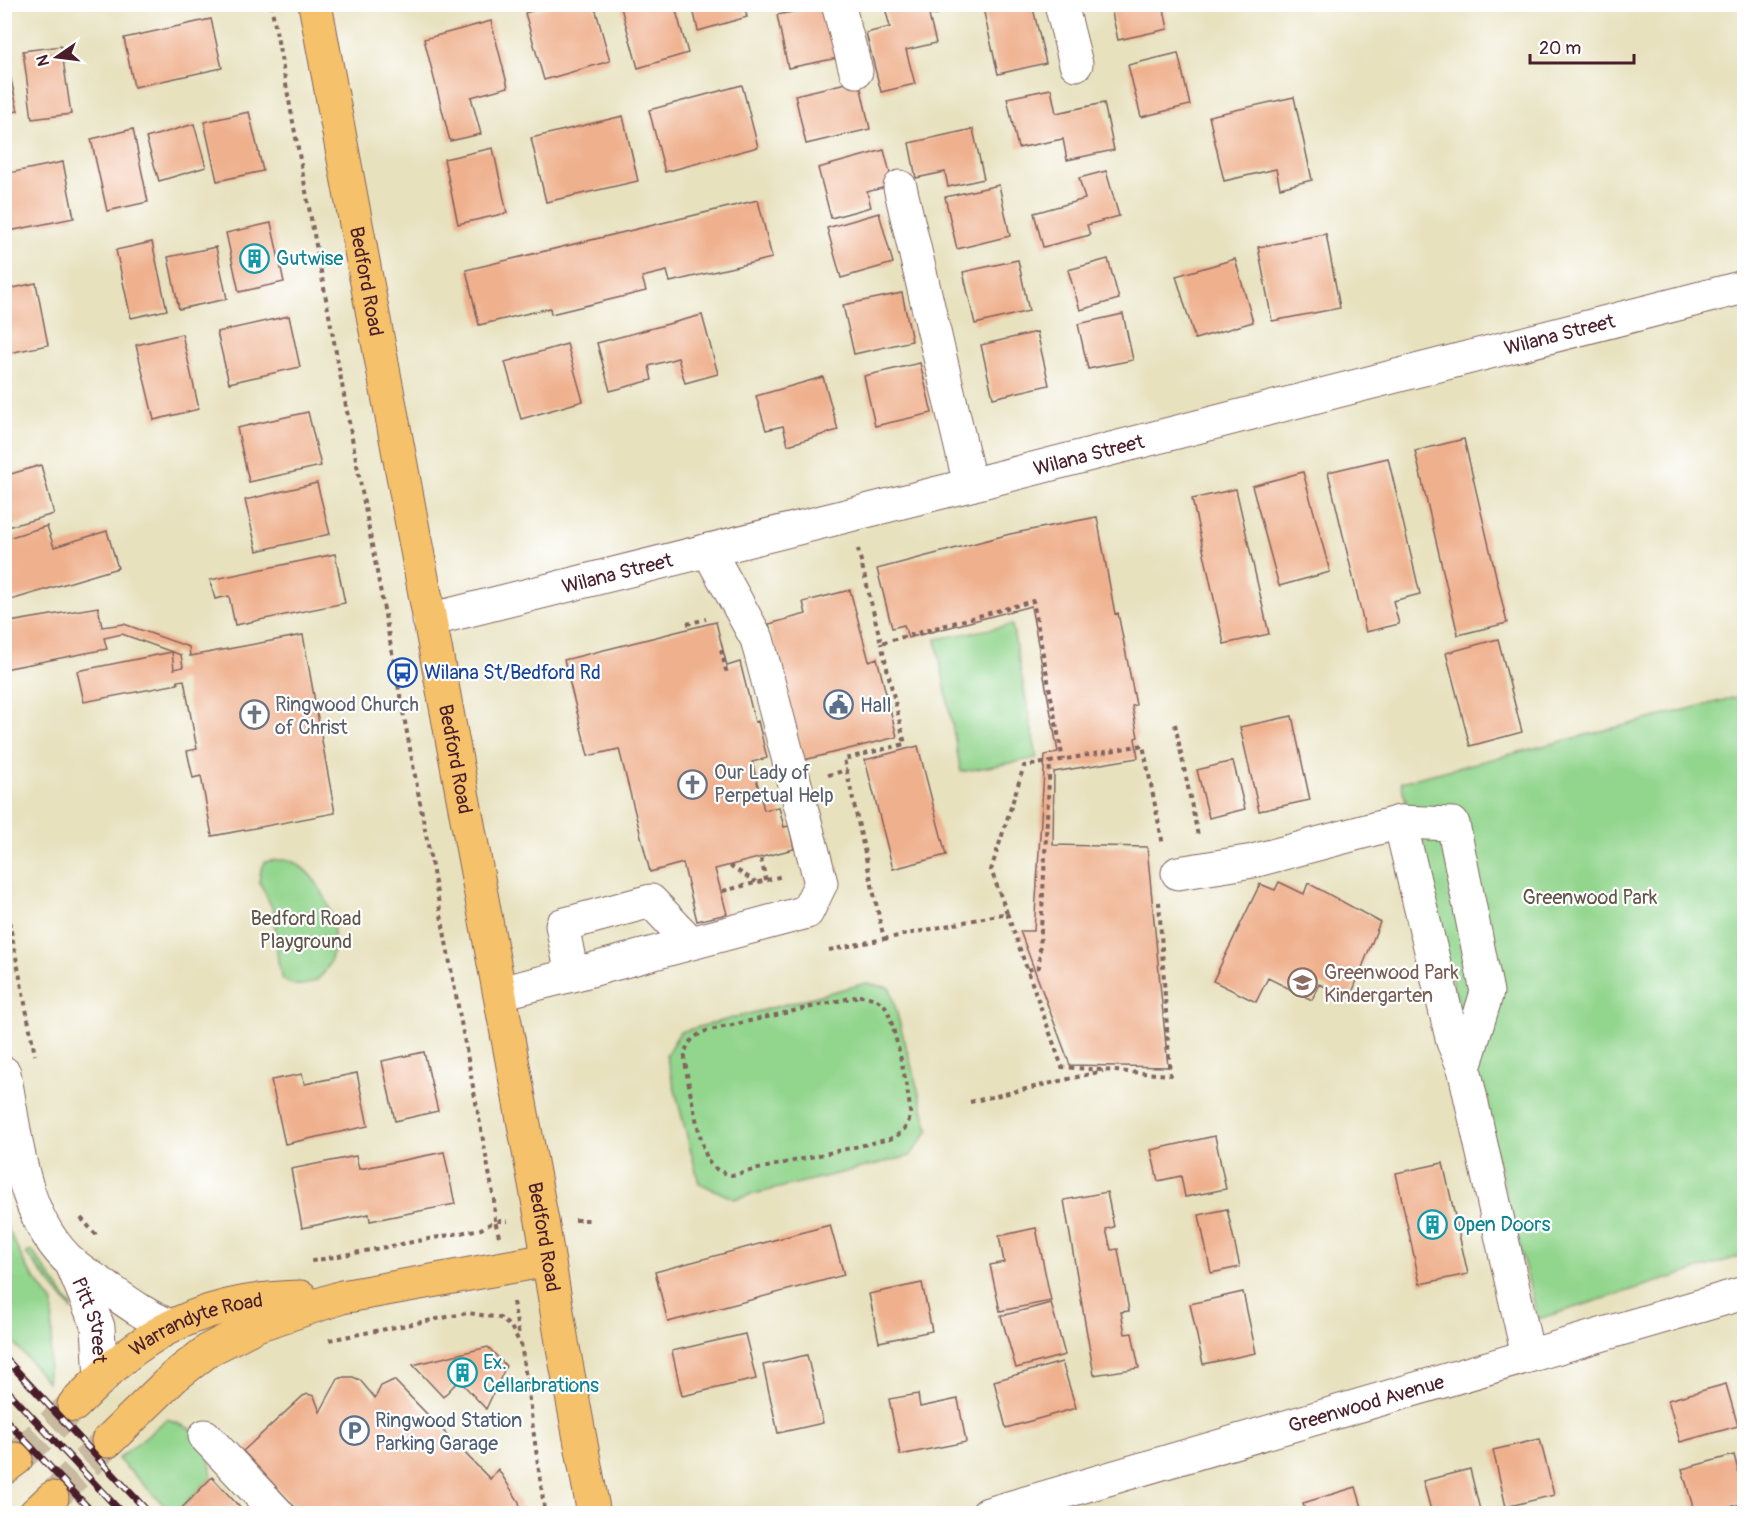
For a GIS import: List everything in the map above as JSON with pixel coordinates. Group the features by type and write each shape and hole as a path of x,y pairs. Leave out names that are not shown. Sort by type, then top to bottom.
{"main road":[{"name":"Bedford Road","path":"315,4 500,993 594,1514"},
{"name":"Warrandyte Road","path":"108,1442 175,1376 210,1349 257,1325 342,1297 548,1260"},
{"name":"Warrandyte Road","path":"74,1405 134,1349 170,1326 222,1306 275,1298 342,1297"}],"street":[{"path":"838,4 856,71"},
{"path":"1061,4 1076,64"},
{"path":"900,187 970,484"},
{"name":"Wilana Street","path":"429,620 1744,286"},
{"path":"500,993 807,912 821,883 757,639 708,550"},
{"path":"1400,822 1453,1042 1464,1068 1528,1356"},
{"path":"1184,872 1254,861 1400,822 1453,824 1487,992 1464,1068"},
{"path":"572,975 562,925 651,901 690,942"},
{"name":"Pitt Street","path":"4,1073 27,1193 36,1215 50,1238 72,1264 149,1317 170,1326"},
{"name":"Pitt Street","path":"72,1264 98,1327 101,1379"},
{"name":"Greenwood Avenue","path":"988,1514 1744,1293"},
{"path":"205,1436 246,1466 278,1514"}],"path":[{"path":"271,4 495,1211 495,1221 480,1229 306,1262"},
{"path":"858,547 905,744 844,759 884,939"},
{"path":"881,643 1033,601 1063,760"},
{"path":"1175,724 1184,872"},
{"path":"1143,745 1184,872 1158,876 1170,1075 1062,1067 991,870 1024,766 1143,745"},
{"path":"1028,970 1039,967 1050,762"},
{"path":"761,859 766,880"},
{"path":"730,866 757,882"},
{"path":"4,895 35,1057"},
{"path":"829,950 1007,913"},
{"path":"860,996 878,1000 885,1006 891,1018 910,1105 907,1127 900,1135 732,1175 714,1168 705,1155 684,1063 687,1046 699,1034 860,996"},
{"path":"970,1102 1107,1070"},
{"path":"76,1212 106,1245"},
{"path":"324,1341 468,1313 500,1318 512,1327 521,1345"}],"green space":[{"path":"1012,625 1037,758 961,772 936,639"},
{"name":"Greenwood Park","path":"1744,695 1744,1255 1538,1319 1401,782"},
{"name":"Bedford Road Playground","path":"291,861 316,882 331,916 334,934 333,951 328,967 318,979 305,985 294,985 283,980 278,962 274,912 259,881 265,862"},
{"path":"866,983 890,988 929,1130 910,1156 734,1199 699,1183 666,1055 680,1032"},
{"path":"5,1223 27,1268 53,1303 47,1382 5,1332"},
{"path":"32,1251 72,1307 72,1310 26,1253"},
{"path":"167,1419 194,1430 208,1448 212,1477 179,1510 182,1513 172,1513 118,1459"}],"building":[{"path":"556,4 594,4 610,61 544,80 525,13"},
{"path":"620,4 674,4 688,53 638,68"},
{"path":"692,4 744,4 747,17 698,31"},
{"path":"884,4 951,4 953,10 929,16 936,43 906,50 915,84 881,92 866,33 890,27"},
{"path":"982,4 1032,4 1046,63 998,74"},
{"path":"1110,4 1163,4 1168,29 1118,40"},
{"path":"827,5 838,58 788,68 777,15"},
{"path":"211,19 222,68 134,87 124,38"},
{"path":"491,21 508,87 471,97 481,134 450,141 424,39"},
{"path":"61,46 71,114 32,119 23,51"},
{"path":"1178,53 1190,105 1141,117 1128,65"},
{"path":"4,62 7,62 18,111 4,114"},
{"path":"859,80 870,129 806,144 795,95"},
{"path":"742,85 758,147 665,172 649,110"},
{"path":"1051,89 1056,113 1104,103 1114,150 1067,160 1063,139 1018,148 1007,98"},
{"path":"1294,97 1312,180 1280,188 1276,169 1224,181 1209,116"},
{"path":"249,112 263,171 217,181 204,122"},
{"path":"623,116 638,181 546,202 531,138"},
{"path":"194,124 206,167 159,181 146,138"},
{"path":"133,129 148,202 107,211 91,139"},
{"path":"973,129 984,179 948,187 945,172 916,178 909,143"},
{"path":"493,148 507,213 458,224 444,159"},
{"path":"884,150 893,185 867,192 871,207 831,218 818,168"},
{"path":"63,162 74,218 4,232 4,174"},
{"path":"1106,171 1119,216 1087,225 1090,235 1043,247 1034,213 1085,199 1079,178"},
{"path":"999,185 1010,236 957,249 945,197"},
{"path":"758,200 772,258 670,282 667,271 642,277 646,291 551,314 550,308 479,325 466,270"},
{"path":"879,213 893,263 841,278 827,228"},
{"name":"Gutwise","path":"271,223 284,282 239,292 226,233"},
{"path":"1326,234 1340,308 1272,321 1258,247"},
{"path":"152,242 167,310 131,318 116,250"},
{"path":"216,247 227,299 179,309 168,257"},
{"path":"1108,259 1119,299 1080,310 1068,270"},
{"path":"1235,259 1253,322 1195,339 1176,276"},
{"path":"1018,260 1029,311 975,324 963,272"},
{"path":"36,283 48,345 4,354 4,290"},
{"path":"902,293 912,341 854,354 843,305"},
{"path":"1123,314 1133,360 1088,369 1078,324"},
{"path":"702,315 718,374 685,383 678,358 649,366 652,380 610,391 597,343"},
{"path":"289,316 300,367 229,383 217,332"},
{"path":"1037,332 1049,385 993,398 981,345"},
{"path":"182,334 199,409 154,420 136,345"},
{"path":"567,344 583,401 521,419 505,362"},
{"path":"920,363 932,413 875,426 864,376"},
{"path":"823,377 838,430 788,445 783,426 766,430 756,396"},
{"path":"308,412 321,466 249,482 237,428"},
{"path":"1464,439 1507,623 1458,635 1415,451"},
{"path":"1388,458 1420,594 1393,601 1399,624 1366,632 1328,472"},
{"path":"41,465 54,514 4,528 4,476"},
{"path":"1303,472 1330,572 1279,586 1252,486"},
{"path":"317,483 330,534 257,551 245,500"},
{"path":"1236,489 1269,634 1224,644 1192,499"},
{"path":"1097,517 1115,614 1118,613 1136,705 1132,706 1138,737 1135,738 1138,758 1054,772 1053,845 1147,847 1168,1067 1070,1065 1020,931 1034,931 1045,755 1058,752 1031,606 908,638 904,625 892,628 877,569 1010,534"},
{"path":"47,526 54,547 107,531 118,568 4,602 4,539"},
{"path":"335,554 345,603 235,625 229,596 215,599 210,580"},
{"name":"Hall","path":"850,590 869,661 877,658 897,737 804,760 769,624 806,614 803,602"},
{"name":"Ringwood Church of Christ","path":"98,607 102,627 124,624 189,647 190,656 303,635 335,813 212,836 201,776 193,778 187,751 197,749 184,680 177,681 178,684 84,702 77,671 172,652 174,669 183,667 181,655 122,634 104,638 107,649 4,669 4,623"},
{"name":"Our Lady of Perpetual Help","path":"716,622 727,666 740,662 755,722 758,721 767,758 752,762 764,810 779,807 784,827 789,826 794,849 715,869 727,914 697,921 683,863 650,872 619,749 588,756 564,660"},
{"path":"1498,639 1522,732 1470,746 1446,653"},
{"path":"1292,716 1310,800 1259,811 1240,727"},
{"path":"918,746 946,855 893,869 865,760"},
{"path":"1233,761 1245,809 1209,818 1197,770"},
{"path":"1279,882 1304,894 1308,883 1380,922 1350,998 1319,984 1312,1000 1268,978 1256,1002 1213,981 1260,884 1275,890"},
{"path":"424,1052 438,1111 395,1121 382,1061"},
{"path":"357,1073 368,1126 285,1144 271,1080 302,1074 305,1084"},
{"path":"1215,1136 1226,1189 1185,1197 1181,1176 1158,1181 1151,1150"},
{"path":"444,1152 455,1204 370,1221 369,1214 302,1228 291,1169 356,1156 359,1169"},
{"name":"Open Doors","path":"1443,1163 1468,1274 1420,1284 1396,1173"},
{"path":"1107,1192 1114,1227 1106,1229 1111,1250 1118,1249 1129,1311 1121,1312 1125,1334 1132,1333 1139,1368 1094,1375 1064,1200"},
{"path":"1227,1209 1240,1267 1211,1273 1199,1215"},
{"path":"830,1225 844,1275 668,1322 655,1272"},
{"path":"1036,1228 1051,1301 1000,1311 990,1265 1004,1262 999,1236"},
{"path":"922,1283 932,1331 879,1342 869,1294"},
{"path":"1243,1292 1256,1353 1203,1364 1190,1304"},
{"path":"1051,1303 1065,1355 1016,1368 1001,1316"},
{"path":"745,1334 756,1379 682,1396 672,1351"},
{"name":"Ex. Cellarbrations","path":"488,1347 506,1366 486,1409 459,1380 443,1397 413,1365"},
{"path":"807,1355 823,1423 778,1433 763,1365"},
{"path":"1062,1362 1076,1408 1006,1428 994,1381"},
{"name":"Ringwood Station Parking Garage","path":"344,1377 360,1380 375,1398 381,1386 394,1380 490,1479 498,1469 519,1502 521,1514 301,1514 243,1451 303,1396 308,1394 314,1396 320,1412 338,1379"},
{"path":"1726,1384 1738,1426 1680,1442 1668,1400"},
{"path":"918,1394 920,1407 958,1399 966,1442 900,1455 889,1399"},
{"path":"1540,1439 1554,1495 1506,1507 1493,1450"},
{"path":"1734,1455 1744,1493 1744,1503 1707,1514 1695,1514 1682,1469"},
{"path":"1470,1469 1481,1514 1432,1514 1423,1481"},
{"path":"212,1477 246,1514 182,1514 179,1511"},
{"path":"1356,1487 1364,1514 1306,1514 1303,1503"}],"tunnel":[{"path":"16,1459 74,1405"},
{"path":"52,1498 108,1441"}],"railway":[{"path":"4,1357 150,1514"},
{"path":"4,1387 123,1514"},
{"path":"4,1418 94,1514"}],"place":[{"name":"Gutwise","path":"255,258"},
{"name":"Wilana St/Bedford Rd","path":"403,672"},
{"name":"Hall","path":"839,705"},
{"name":"Ringwood Church of Christ","path":"254,715"},
{"name":"Our Lady of Perpetual Help","path":"693,784"},
{"name":"Greenwood Park Kindergarten","path":"1303,983"},
{"name":"Open Doors","path":"1432,1224"},
{"name":"Ex. Cellarbrations","path":"462,1373"},
{"name":"Ringwood Station Parking Garage","path":"354,1431"}]}
